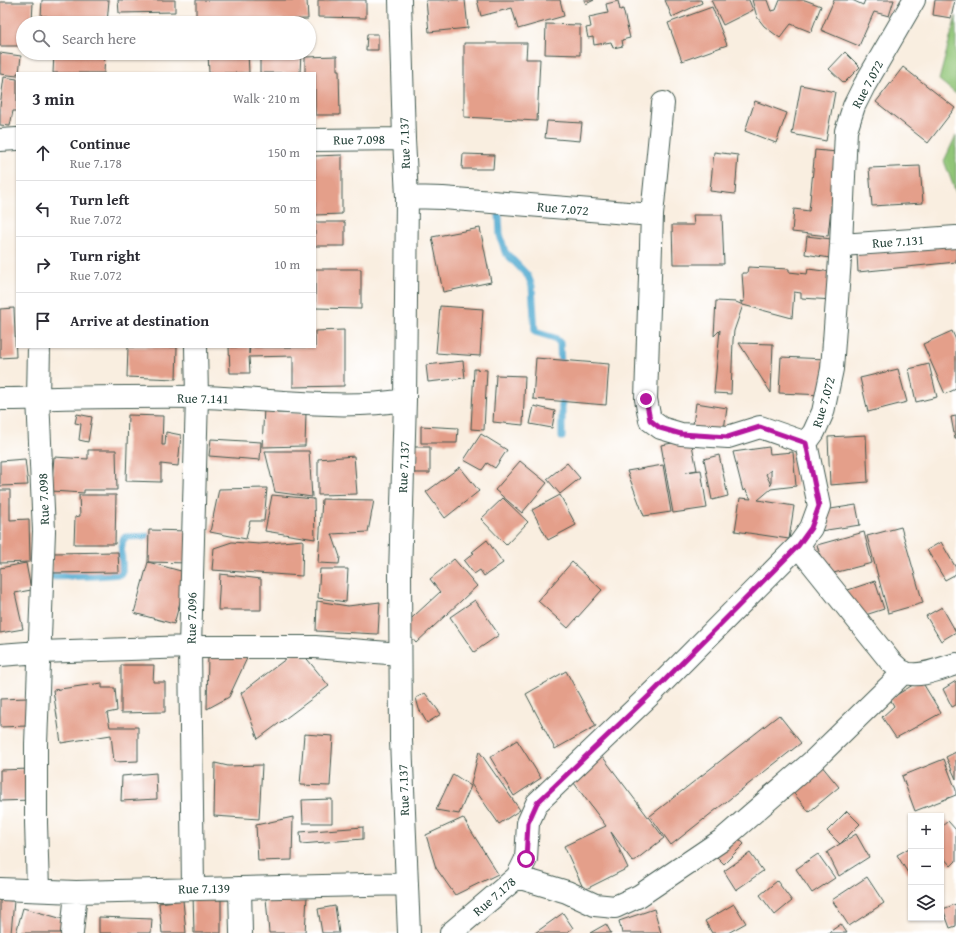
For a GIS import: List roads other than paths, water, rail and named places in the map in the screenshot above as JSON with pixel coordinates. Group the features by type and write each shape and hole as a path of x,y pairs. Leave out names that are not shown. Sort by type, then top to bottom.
{"street":[{"name":"Rue 7.137","path":"400,0 407,197 405,400 400,575 400,654 401,740 410,933"},
{"name":"Rue 7.072","path":"407,197 443,198 652,215 646,399 650,420 660,428 681,434 728,437 760,427 806,443 814,432 823,412 832,369 841,245 846,130 854,106 864,86 914,0"},
{"path":"652,215 663,103"},
{"path":"0,140 16,139"},
{"name":"Rue 7.098","path":"316,140 404,139"},
{"name":"Rue 7.131","path":"841,245 956,237"},
{"name":"Rue 7.098","path":"38,348 38,398 44,531 36,751 38,890"},
{"name":"Rue 7.096","path":"193,889 190,647 197,397 196,348"},
{"name":"Rue 7.141","path":"0,399 197,397 350,405 405,400"},
{"name":"Rue 7.178","path":"451,933 517,877 526,859 528,823 537,803 653,692 798,546 811,528 819,506 806,443"},
{"path":"798,546 891,662 904,672 916,674 925,673 956,664"},
{"path":"0,655 40,652 190,647 315,647 400,654"},
{"path":"517,877 567,892 595,905 615,907 639,896 722,840 813,761 904,672"},
{"name":"Rue 7.139","path":"0,889 76,892 407,884"},
{"path":"240,888 241,933"},
{"path":"72,933 76,892"}],"waterway":[{"path":"499,214 500,235 505,252 528,276 532,286 535,332 555,338 560,343 561,369"},
{"path":"562,394 562,437"},
{"path":"49,577 122,574 122,545 125,537 157,536"}]}
